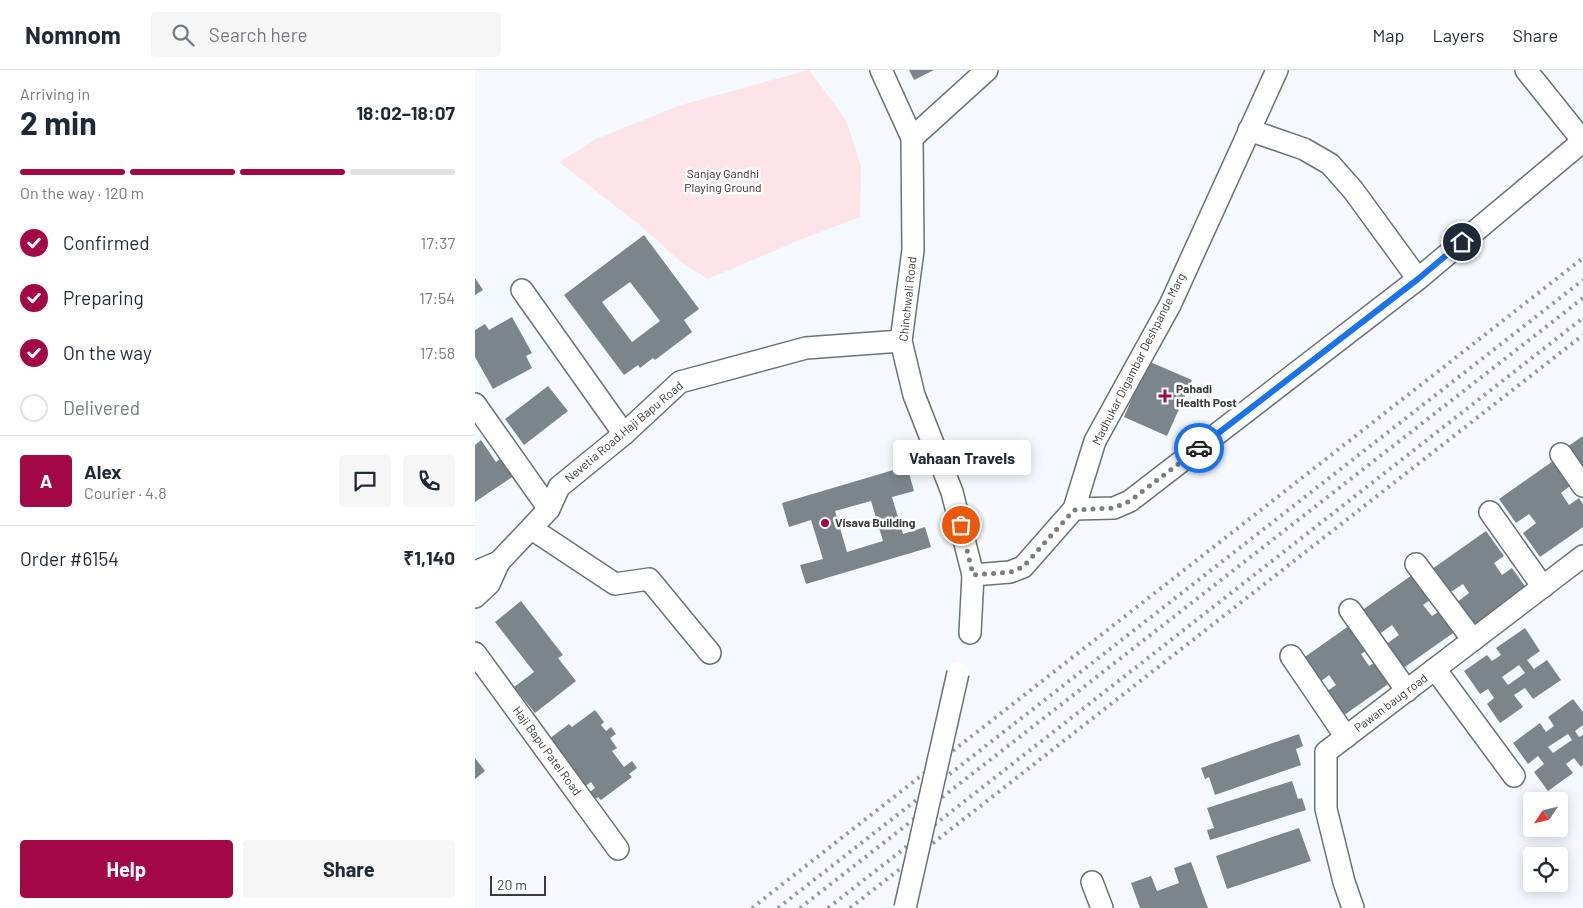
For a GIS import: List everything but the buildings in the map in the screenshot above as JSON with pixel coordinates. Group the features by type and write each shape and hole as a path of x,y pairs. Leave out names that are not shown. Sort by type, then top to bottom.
{"street":[{"name":"Chinchwali Road","path":"881,70 912,138 913,250 901,341 915,395 952,492 973,575 970,633"},
{"path":"912,138 987,70"},
{"name":"Madhukar Digambar Deshpande Marg","path":"1074,510 1095,441 1170,305 1277,70"},
{"path":"973,575 1011,572 1023,567 1074,510 1114,508 1130,501 1418,279 1583,141 1526,70"},
{"path":"1249,130 1304,149 1330,164 1353,190 1418,279"},
{"path":"522,290 623,434"},
{"name":"Nevetia Road,Haji Bapu Road","path":"499,562 549,509 559,487 623,434 680,382 806,348 901,341"},
{"path":"475,404 549,509"},
{"path":"1561,454 1583,486"},
{"path":"1490,512 1543,587"},
{"path":"532,529 615,584 649,579 710,653"},
{"name":"Pawan baug road","path":"1353,908 1344,882 1326,809 1326,752 1583,556"},
{"path":"475,572 499,562"},
{"path":"476,595 489,584 499,562"},
{"path":"1416,564 1473,640"},
{"path":"1349,610 1407,691"},
{"name":"Haji Bapu Patel Road","path":"475,653 618,849"},
{"path":"1291,656 1346,737"},
{"path":"1435,669 1514,776"},
{"path":"905,908 958,673"},
{"path":"1092,882 1103,908"}],"green space":[{"name":"Sanjay Gandhi Playing Ground","path":"809,70 846,120 861,166 860,217 797,241 708,279 681,262 641,226 559,162 596,139 681,105"}],"railway":[{"path":"752,908 1583,258"},
{"path":"778,908 1583,280"},
{"path":"800,908 1583,298"},
{"path":"828,908 1583,318"},
{"path":"850,908 1583,335"}],"way so far":[{"path":"961,525 973,575 1011,572 1023,567 1074,510 1114,508 1130,501 1199,448"}],"place":[{"name":"Pahadi Health Post","path":"1165,396"},
{"name":"Visava Building","path":"825,523"},
{"name":"Vahaan Travels","path":"961,525"}],"route":[{"path":"1199,448 1418,279 1462,242"}]}
